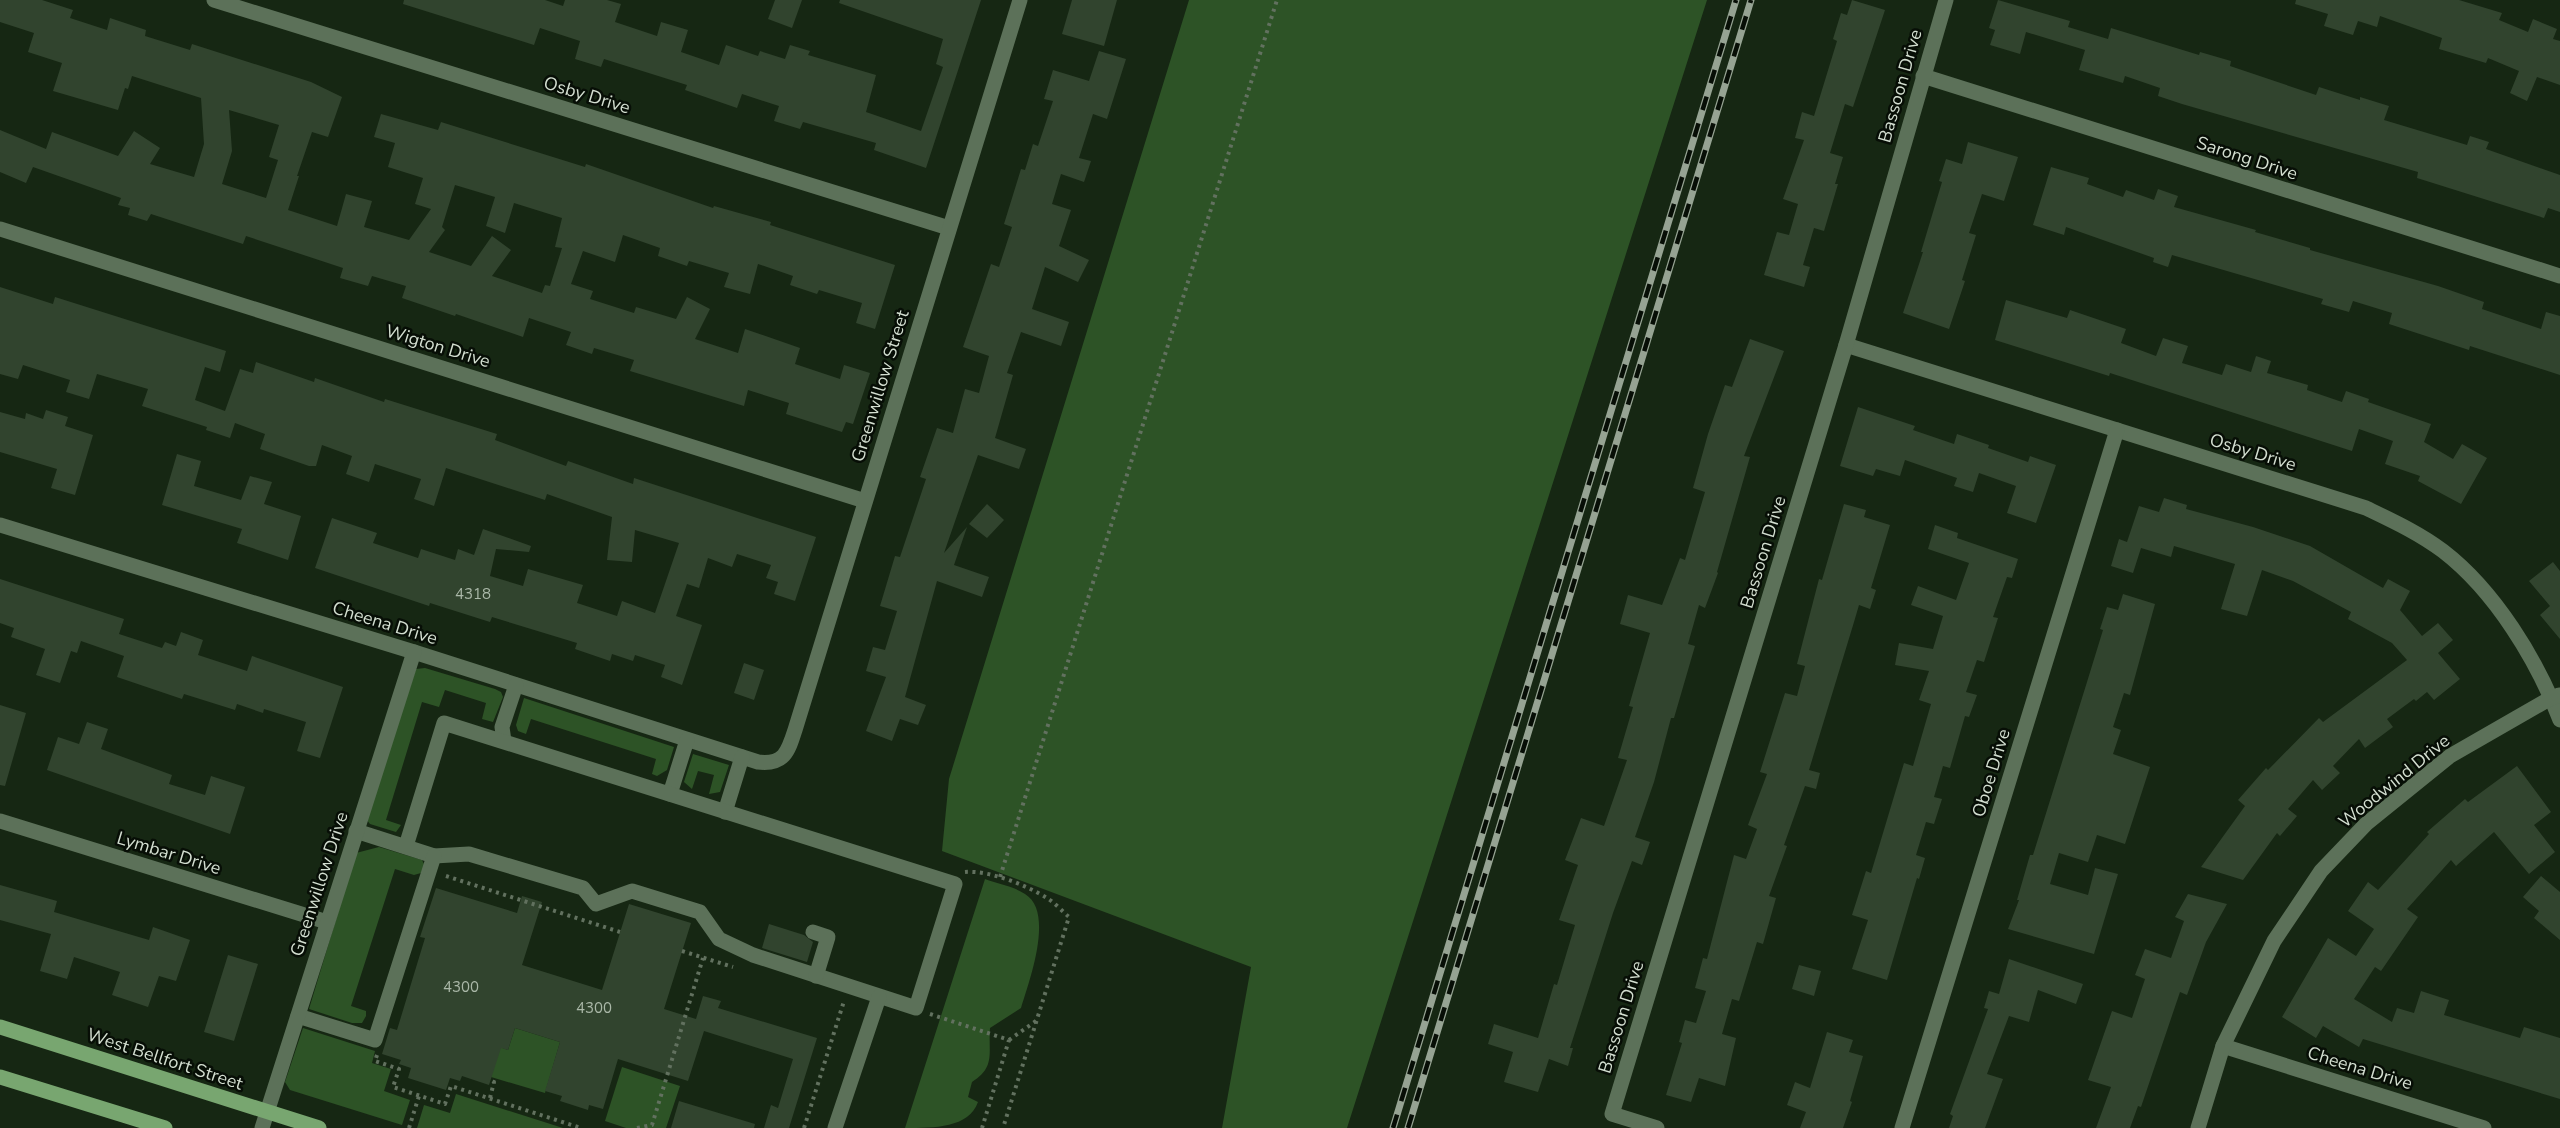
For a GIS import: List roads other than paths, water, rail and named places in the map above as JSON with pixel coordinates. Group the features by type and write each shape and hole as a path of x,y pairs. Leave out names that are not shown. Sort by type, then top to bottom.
{"main road":[{"name":"West Bellfort Street","path":"0,1028 319,1128"},
{"path":"0,1077 165,1128"}],"street":[{"name":"Osby Drive","path":"214,0 949,228"},
{"name":"Greenwillow Street","path":"758,762 769,764 779,760 790,746 1020,0"},
{"name":"Bassoon Drive","path":"1657,1128 1612,1114 1846,345 1946,0"},
{"name":"Sarong Drive","path":"1923,76 2560,276"},
{"name":"Wigton Drive","path":"0,229 865,501"},
{"name":"Osby Drive","path":"1846,345 2366,508 2409,529 2443,551 2473,577 2507,621 2556,696 2560,720"},
{"name":"Oboe Drive","path":"1902,1128 2116,430"},
{"name":"Cheena Drive","path":"0,525 414,652 758,762"},
{"name":"Greenwillow Drive","path":"262,1128 414,652"},
{"path":"504,741 502,727 516,685"},
{"name":"Woodwind Drive","path":"2198,1128 2223,1046 2274,941 2321,871 2366,824 2450,756 2556,696"},
{"path":"356,831 434,856 469,854 583,888 596,904 632,891 642,893 700,912 719,939 753,955 916,1008 955,884 444,723 406,846"},
{"path":"670,794 687,740"},
{"path":"725,812 742,757"},
{"name":"Lymbar Drive","path":"0,821 327,922"},
{"path":"298,1016 375,1040 434,856"},
{"path":"813,932 828,936 816,976"},
{"path":"835,1128 879,997"},
{"name":"Cheena Drive","path":"2223,1046 2484,1128"}],"railway":[{"path":"1393,1128 1736,0"},
{"path":"1408,1128 1751,0"}]}
